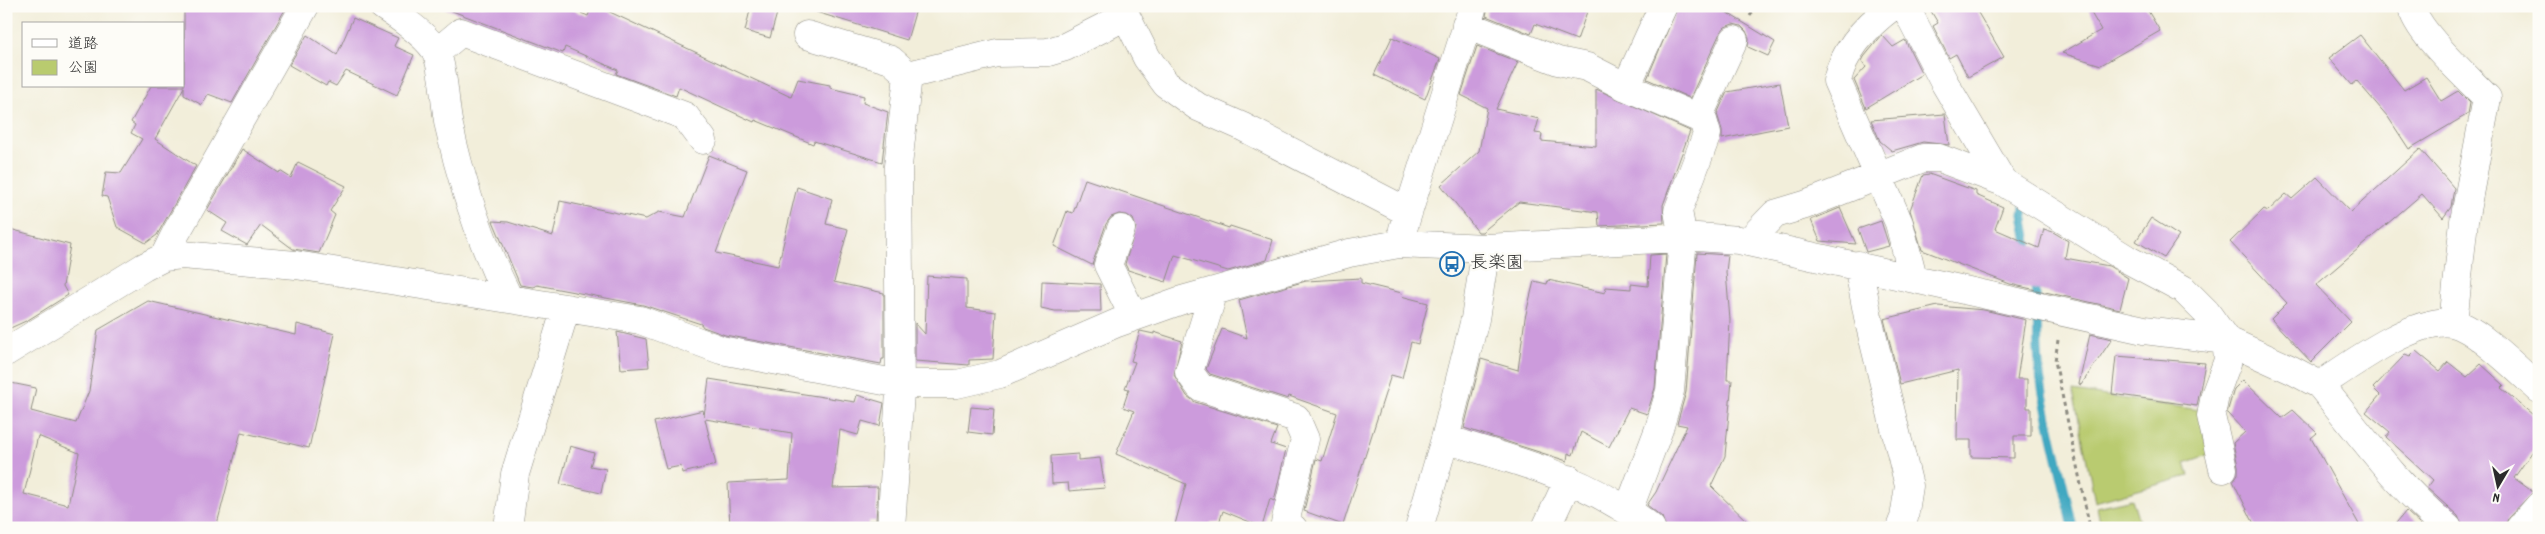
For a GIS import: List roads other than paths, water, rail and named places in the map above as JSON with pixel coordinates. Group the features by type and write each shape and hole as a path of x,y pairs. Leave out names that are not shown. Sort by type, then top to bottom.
{"street":[{"path":"164,258 176,232 305,6"},
{"path":"383,6 412,26 436,53 448,123 459,170 499,279 509,299"},
{"path":"1626,87 1662,6"},
{"path":"1894,6 1876,18 1850,48 1840,66 1837,81 1899,223 1914,277"},
{"path":"1905,6 1944,82 2003,182"},
{"path":"2412,6 2413,13 2423,30 2487,98 2464,221 2453,322"},
{"path":"908,75 997,53 1048,52 1065,47 1123,11 1147,58 1166,84 1198,107 1241,126 1408,212"},
{"path":"1399,244 1470,16 1558,62 1587,67 1626,87 1703,120 1707,134 1678,211 1683,238 1670,391 1659,429 1628,511"},
{"path":"436,53 460,32 685,116 703,140"},
{"path":"808,35 891,60 908,75"},
{"path":"1698,118 1734,40"},
{"path":"891,528 900,384 898,166 908,75"},
{"path":"1748,242 1775,214 1805,205 1923,158 1939,158 2003,182 2127,258 2183,289 2206,312 2226,340 2228,360 2215,394 2211,416 2223,469"},
{"path":"1121,229 1108,265 1134,317"},
{"path":"6,352 144,267 164,258 182,255 286,264 640,320 722,350 900,384 956,384 1000,374 1134,317 1214,291 1349,253 1399,244 1486,248 1683,238 1748,242 1858,264 2144,330 2226,340 2292,370 2320,386 2398,481 2423,508 2448,528"},
{"path":"1419,528 1445,439 1475,319 1486,248"},
{"path":"1858,264 1909,486 1904,518 1900,528"},
{"path":"1214,291 1190,372 1200,387 1296,418 1305,439 1285,523 1293,528"},
{"path":"508,528 514,474 566,308"},
{"path":"2320,386 2363,356 2413,330 2433,322 2453,322 2486,342 2539,389"},
{"path":"1445,439 1542,468 1569,479 1628,511 1651,528"},
{"path":"1546,528 1569,479"},
{"path":"2520,528 2539,506"}],"waterway":[{"path":"2025,201 2023,214 2030,254"},
{"path":"2034,280 2041,382 2073,528"}],"place":[{"name":"長楽園","path":"1452,264"}]}
